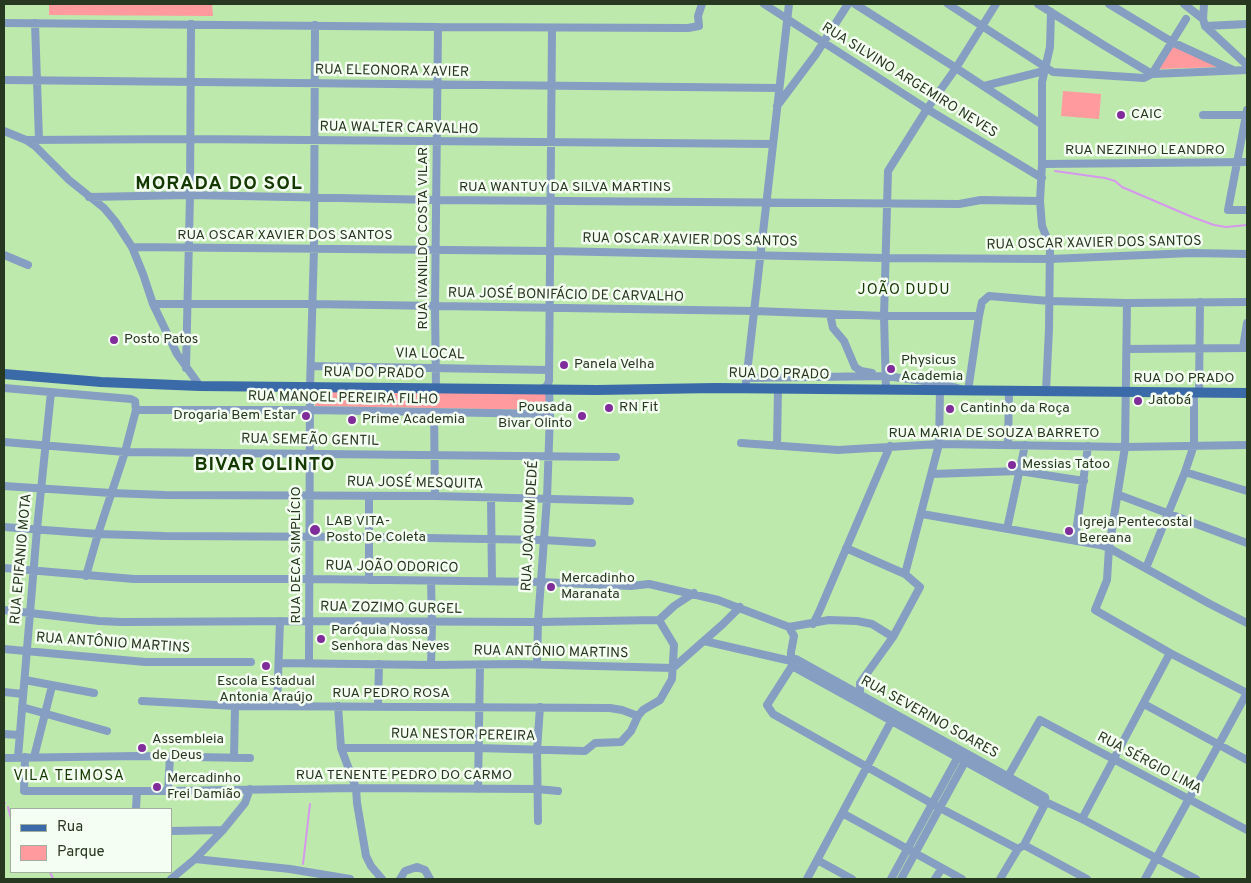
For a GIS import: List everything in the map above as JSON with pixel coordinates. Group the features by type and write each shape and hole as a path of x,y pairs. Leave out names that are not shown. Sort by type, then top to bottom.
{"main road":[{"name":"RUA DO PRADO","path":"4,374 200,386 436,389 746,383 778,389 1247,393"}],"street":[{"path":"4,22 438,28 688,28 699,26 698,16 702,4"},
{"name":"RUA SILVINO ARGEMIRO NEVES","path":"764,4 927,110 1042,178"},
{"path":"789,4 746,383 886,376"},
{"path":"777,106 824,42 848,4"},
{"path":"855,4 1041,124"},
{"path":"948,4 1044,69 1053,72 1144,78 1152,74 1247,70"},
{"path":"886,390 884,316 888,171 996,4"},
{"path":"1038,4 1152,74"},
{"path":"1108,4 1172,42 1234,71"},
{"path":"1184,4 1247,65"},
{"path":"1204,4 1204,22"},
{"path":"1046,391 1050,246 1042,226 1040,201 1042,178 1041,124 1044,69 1050,48 1051,12"},
{"path":"1152,74 1186,19"},
{"path":"1204,22 1247,24"},
{"path":"35,23 39,140"},
{"path":"186,368 191,24"},
{"name":"RUA DECA SIMPLÍCIO","path":"309,663 310,387 315,197 314,25"},
{"name":"RUA IVANILDO COSTA VILAR","path":"436,389 438,28"},
{"name":"RUA JOAQUIM DEDÉ","path":"537,664 550,414 552,28"},
{"path":"984,86 1044,69"},
{"name":"RUA ELEONORA XAVIER","path":"4,80 779,88"},
{"path":"1203,115 1247,114 1228,210 1247,210"},
{"path":"4,131 35,146 69,180 115,221 132,248 144,274 153,304 177,354 200,386"},
{"name":"RUA WALTER CARVALHO","path":"26,140 190,139 772,144"},
{"name":"RUA NEZINHO LEANDRO","path":"1042,164 1247,162"},
{"name":"RUA WANTUY DA SILVA MARTINS","path":"89,196 190,195 437,200 766,203 959,204 981,200 1040,201"},
{"name":"RUA OSCAR XAVIER DOS SANTOS","path":"132,248 550,251 1050,260 1192,253 1247,254"},
{"path":"4,255 28,265"},
{"path":"830,314 833,328 844,341 855,367 861,371 939,383 968,391 978,316 982,302 989,296 1049,301 1127,303 1247,302"},
{"path":"1146,568 1194,445 1200,348 1200,302"},
{"path":"1127,303 1125,447 1119,495 1109,548 1107,580 1095,610 1170,653 1247,693 1145,879"},
{"name":"RUA JOSÉ BONIFÁCIO DE CARVALHO","path":"153,304 312,304 754,311 884,316 978,316"},
{"path":"1127,350 1245,348 1247,323"},
{"name":"VIA LOCAL","path":"311,366 549,370"},
{"path":"4,388 131,399 135,401 136,410 125,452 86,576"},
{"path":"777,446 778,389"},
{"path":"905,574 939,444 940,390"},
{"path":"1008,445 1009,391"},
{"name":"RUA EPIFANIO MOTA","path":"24,791 19,736 31,612 36,529 51,392"},
{"name":"RUA MANOEL PEREIRA FILHO","path":"136,410 310,410 550,414"},
{"path":"434,412 435,496"},
{"name":"RUA SEMEÃO GENTIL","path":"4,442 125,452 616,457"},
{"name":"RUA MARIA DE SOUZA BARRETO","path":"741,443 838,450 939,444 1125,447 1247,445"},
{"path":"1006,529 1025,445"},
{"path":"813,624 890,446"},
{"path":"1075,540 1088,446"},
{"path":"932,474 1020,471 1084,482"},
{"path":"1185,472 1247,491"},
{"name":"RUA JOSÉ MESQUITA","path":"4,486 111,493 435,496 630,501"},
{"path":"1119,495 1247,543"},
{"path":"369,496 369,580"},
{"path":"491,498 492,581"},
{"path":"922,514 1075,540 1109,548 1247,623"},
{"path":"4,527 98,534 164,536 369,537 544,540 592,543"},
{"path":"846,548 905,574 920,587 893,637 860,683 860,704"},
{"name":"RUA JOÃO ODORICO","path":"4,568 134,579 492,581 630,586 650,584 694,593 740,607 789,627"},
{"path":"431,581 431,665"},
{"path":"638,716 643,710 660,700 672,679 674,645 659,620 674,606 694,593"},
{"path":"673,668 740,607"},
{"name":"RUA ZOZIMO GURGEL","path":"4,610 122,622 309,621 432,623 659,620"},
{"path":"893,637 872,624 857,621 829,620 789,627 794,636 791,652 793,662 767,705 773,714 936,806 1087,879"},
{"path":"277,706 280,621"},
{"path":"704,641 793,662"},
{"name":"RUA ANTÔNIO MARTINS","path":"4,649 145,662 251,662"},
{"path":"1082,819 1170,653"},
{"name":"RUA SEVERINO SOARES","path":"793,662 860,694 894,717 1007,780 1042,804 1046,802 1082,819 1196,879"},
{"name":"RUA SEVERINO SOARES","path":"793,662 860,704 894,717"},
{"name":"RUA ANTÔNIO MARTINS","path":"279,663 537,664 673,668"},
{"path":"378,706 379,664"},
{"path":"478,789 480,665"},
{"path":"25,680 94,693"},
{"path":"34,757 52,686"},
{"path":"4,692 23,694"},
{"name":"RUA PEDRO ROSA","path":"142,701 235,706 540,707 622,710 638,716"},
{"path":"1144,704 1247,760"},
{"path":"234,758 235,706"},
{"path":"338,706 341,748 356,788 366,856 371,866 382,879"},
{"path":"538,821 537,750 540,707"},
{"path":"22,708 107,731"},
{"name":"RUA NESTOR PEREIRA","path":"341,748 585,750 595,744 621,742 631,730 638,716"},
{"path":"808,879 894,717"},
{"name":"RUA SÉRGIO LIMA","path":"1007,780 1040,720 1247,830"},
{"path":"4,734 19,736"},
{"path":"901,879 912,852 963,756"},
{"path":"168,791 170,757"},
{"path":"4,758 250,758"},
{"name":"RUA TENENTE PEDRO DO CARMO","path":"24,791 356,788 537,789 558,791"},
{"path":"171,879 195,859 223,830 245,803 250,790"},
{"path":"136,808 137,791"},
{"path":"1000,879 1021,847 1046,802"},
{"path":"844,814 962,879"},
{"path":"172,831 223,830"},
{"path":"891,879 912,852"},
{"path":"195,859 290,869 350,879"},
{"path":"818,860 852,879"},
{"path":"400,879 405,871 417,867 425,870 430,879"},
{"path":"935,879 942,868"}],"green space":[{"path":"49,4 212,4 213,16 49,15"},
{"path":"1172,45 1220,67 1158,69"},
{"path":"1063,91 1101,94 1099,119 1061,116"},
{"path":"315,390 546,394 546,410 315,406"}],"waterway":[{"path":"1055,171 1115,181 1122,187 1214,225 1226,227 1247,225"},
{"path":"303,864 310,804"},
{"path":"8,807 10,815"},
{"path":"50,873 53,879"}],"place":[{"name":"CAIC","path":"1121,115"},
{"name":"Posto Patos","path":"114,340"},
{"name":"Panela Velha","path":"564,365"},
{"name":"Physicus Academia","path":"891,369"},
{"name":"Jatobá","path":"1138,401"},
{"name":"RN Fit","path":"609,408"},
{"name":"Cantinho da Roça","path":"950,409"},
{"name":"Drogaria Bem Estar","path":"306,416"},
{"name":"Pousada Bivar Olinto","path":"582,416"},
{"name":"Prime Academia","path":"352,420"},
{"name":"Messias Tatoo","path":"1012,465"},
{"name":"LAB VITA- Posto De Coleta","path":"315,530"},
{"name":"Igreja Pentecostal Bereana","path":"1069,531"},
{"name":"Mercadinho Maranata","path":"551,587"},
{"name":"Paróquia Nossa Senhora das Neves","path":"321,639"},
{"name":"Escola Estadual Antonia Araújo","path":"266,666"},
{"name":"Assembleia de Deus","path":"142,748"},
{"name":"Mercadinho Frei Damião","path":"157,787"}],"district":[{"name":"MORADA DO SOL","path":"219,185"},
{"name":"JOÃO DUDU","path":"904,291"},
{"name":"BIVAR OLINTO","path":"265,466"},
{"name":"VILA TEIMOSA","path":"69,777"}]}
